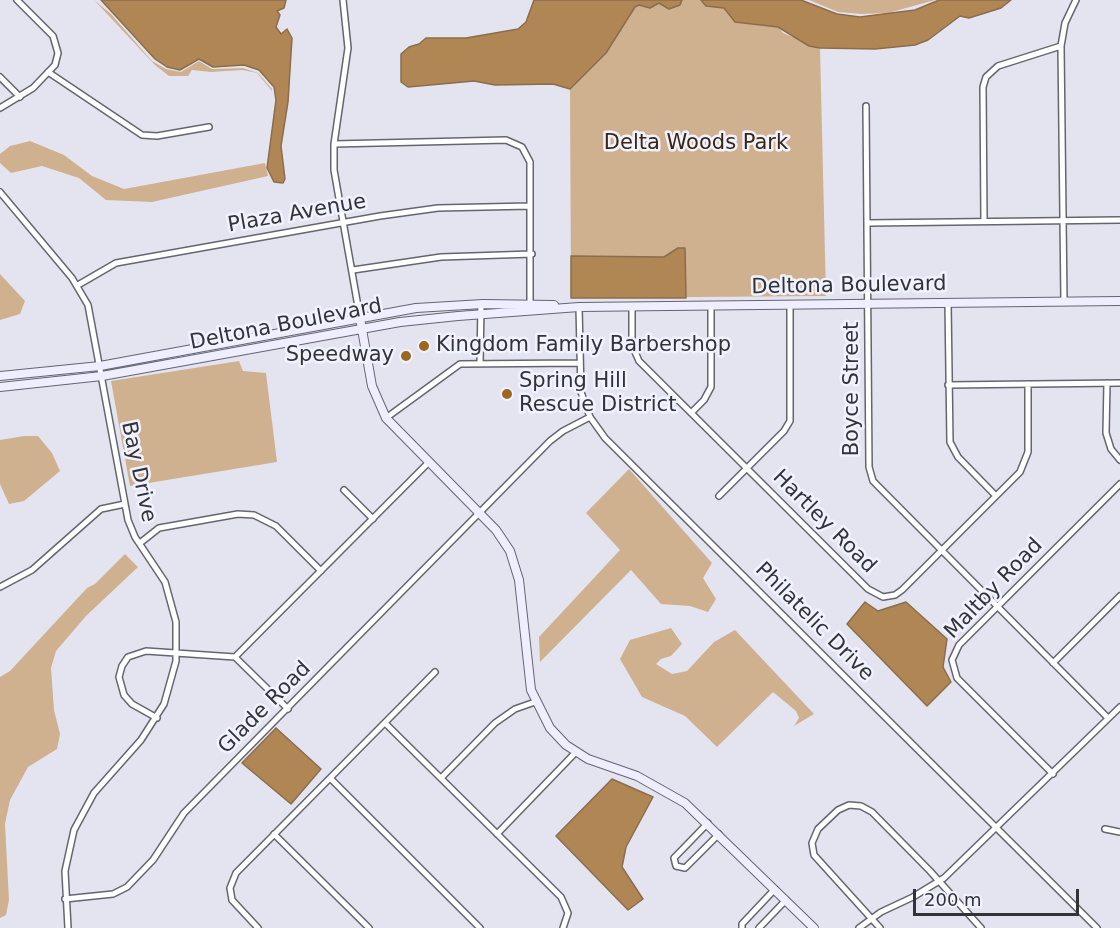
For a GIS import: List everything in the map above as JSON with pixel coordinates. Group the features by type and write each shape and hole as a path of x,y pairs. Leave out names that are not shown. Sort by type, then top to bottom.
{"main road":[{"name":"Deltona Boulevard","path":"0,376 100,366 416,308 481,304 579,307 1120,301"},
{"name":"Deltona Boulevard","path":"0,387 102,376 430,318 482,315 530,307"},
{"path":"360,318 372,386 386,418 504,540 517,570 528,678 535,702 550,728 576,752 654,784 685,803 814,928"},
{"path":"243,339 245,352"}],"street":[{"path":"0,108 20,97 48,72 57,59 56,41 17,0"},
{"path":"345,0 348,48 334,144 334,170 360,318"},
{"path":"1064,302 1061,46 1065,24 1076,0"},
{"path":"984,221 983,87 986,77 998,66 1061,46"},
{"path":"48,72 142,135 157,136 210,127"},
{"path":"0,77 20,97"},
{"name":"Boyce Street","path":"866,106 871,474 877,488 1108,718"},
{"path":"334,144 512,141 522,147 529,157 532,254 530,307"},
{"name":"Bay Drive","path":"0,192 78,285 92,318 131,529 158,569 169,594 176,622 177,653 170,690 157,718 141,740 98,788 79,818 66,857 65,899 68,928"},
{"name":"Plaza Avenue","path":"78,285 116,262 343,222 438,208 530,206"},
{"path":"868,223 1120,220"},
{"path":"353,270 441,257 532,254"},
{"path":"948,303 948,434 954,450 996,496"},
{"path":"480,364 481,304"},
{"path":"719,496 784,431 790,421 790,305"},
{"name":"Hartley Road","path":"632,306 632,345 635,356 877,595 889,597 899,593 1020,472 1027,458 1028,384"},
{"path":"691,413 704,400 711,387 711,306"},
{"name":"Philatelic Drive","path":"579,307 581,392 590,417 605,438 1097,928"},
{"path":"386,418 460,364 579,363"},
{"path":"1107,383 1106,433 1110,449 1120,460"},
{"path":"948,385 1120,383"},
{"name":"Glade Road","path":"65,899 113,894 127,887 153,860 184,813 554,438 590,417"},
{"path":"235,657 428,463"},
{"name":"Maltby Road","path":"1053,774 957,678 952,660 955,650 1120,484"},
{"path":"344,490 373,519"},
{"path":"0,587 32,570 101,509 125,504"},
{"path":"140,543 159,528 238,514 254,515 276,526 321,571"},
{"path":"1053,663 1120,596"},
{"path":"157,718 128,700 121,689 120,672 125,661 139,652 235,657 288,709"},
{"path":"258,928 232,900 230,883 236,873 435,672"},
{"path":"441,778 495,723 515,709 535,702"},
{"path":"859,928 939,882 1120,707"},
{"path":"385,723 565,902 568,913 563,928"},
{"path":"497,834 576,752"},
{"path":"330,778 480,928"},
{"path":"880,928 814,855 812,843 816,831 843,807 861,806 872,812 981,928"},
{"path":"708,823 674,858 676,866 685,868 719,834"},
{"path":"1105,829 1120,832"},
{"path":"274,834 365,927"},
{"path":"741,928 742,924 775,889"},
{"path":"759,928 786,900"}],"green space":[{"path":"94,0 111,14 152,61 166,69 181,72 199,61 212,69 243,68 258,73 272,91 257,73 243,70 211,72 192,70 188,76 169,76 155,65"},
{"name":"Delta Woods Park","path":"682,0 701,0 706,6 724,8 736,22 778,27 783,33 820,48 826,296 571,298 570,89 606,53 633,10 639,5 650,8 659,3 680,5"},
{"path":"809,0 935,0 888,13 861,14 838,12"},
{"path":"30,141 64,155 92,176 124,189 265,163 268,176 152,202 106,200 79,178 42,166 11,173 0,163 0,154 10,146"},
{"path":"0,274 25,301 20,314 0,320"},
{"path":"239,361 243,371 266,373 277,462 130,486 111,381"},
{"path":"38,436 52,453 60,471 24,501 9,504 0,484 0,440"},
{"path":"629,469 712,563 703,578 716,599 708,612 690,606 661,604 631,570 540,662 539,637 620,550 586,513"},
{"path":"125,554 138,567 86,616 56,651 51,668 54,710 60,734 57,749 28,767 10,800 5,824 9,900 6,915 0,918 0,677 10,671 87,588 95,584"},
{"path":"671,628 682,644 671,656 661,659 656,664 672,674 687,671 714,642 735,630 814,714 794,726 799,718 796,711 773,692 717,747 685,716 642,697 620,659 630,640"}],"shaded area":[{"path":"101,0 286,0 284,8 277,11 280,15 276,27 281,34 287,29 292,38 288,102 281,146 285,179 283,183 274,182 267,168 276,100 274,87 259,70 244,65 213,67 199,59 180,70 167,67 155,59"},
{"path":"534,0 682,0 680,5 669,9 659,3 650,8 639,5 635,7 606,53 570,89 553,84 495,85 474,81 408,87 401,82 401,54 409,47 419,44 426,38 466,38 518,29 526,22"},
{"path":"701,0 801,0 837,14 860,17 915,10 939,0 1011,0 1001,8 969,18 960,16 928,40 915,45 875,49 809,46 778,27 735,22 724,8 706,6"},
{"path":"678,248 685,248 686,298 571,298 571,256 664,257"},
{"path":"865,602 878,611 906,602 947,639 943,667 951,682 927,706 847,624"},
{"path":"276,728 321,769 291,804 242,763"},
{"path":"612,779 653,797 626,847 622,867 643,899 628,910 556,836"}],"place":[{"name":"Kingdom Family Barbershop","path":"424,346"},
{"name":"Speedway","path":"406,356"},
{"name":"Spring Hill Rescue District","path":"507,394"}]}
